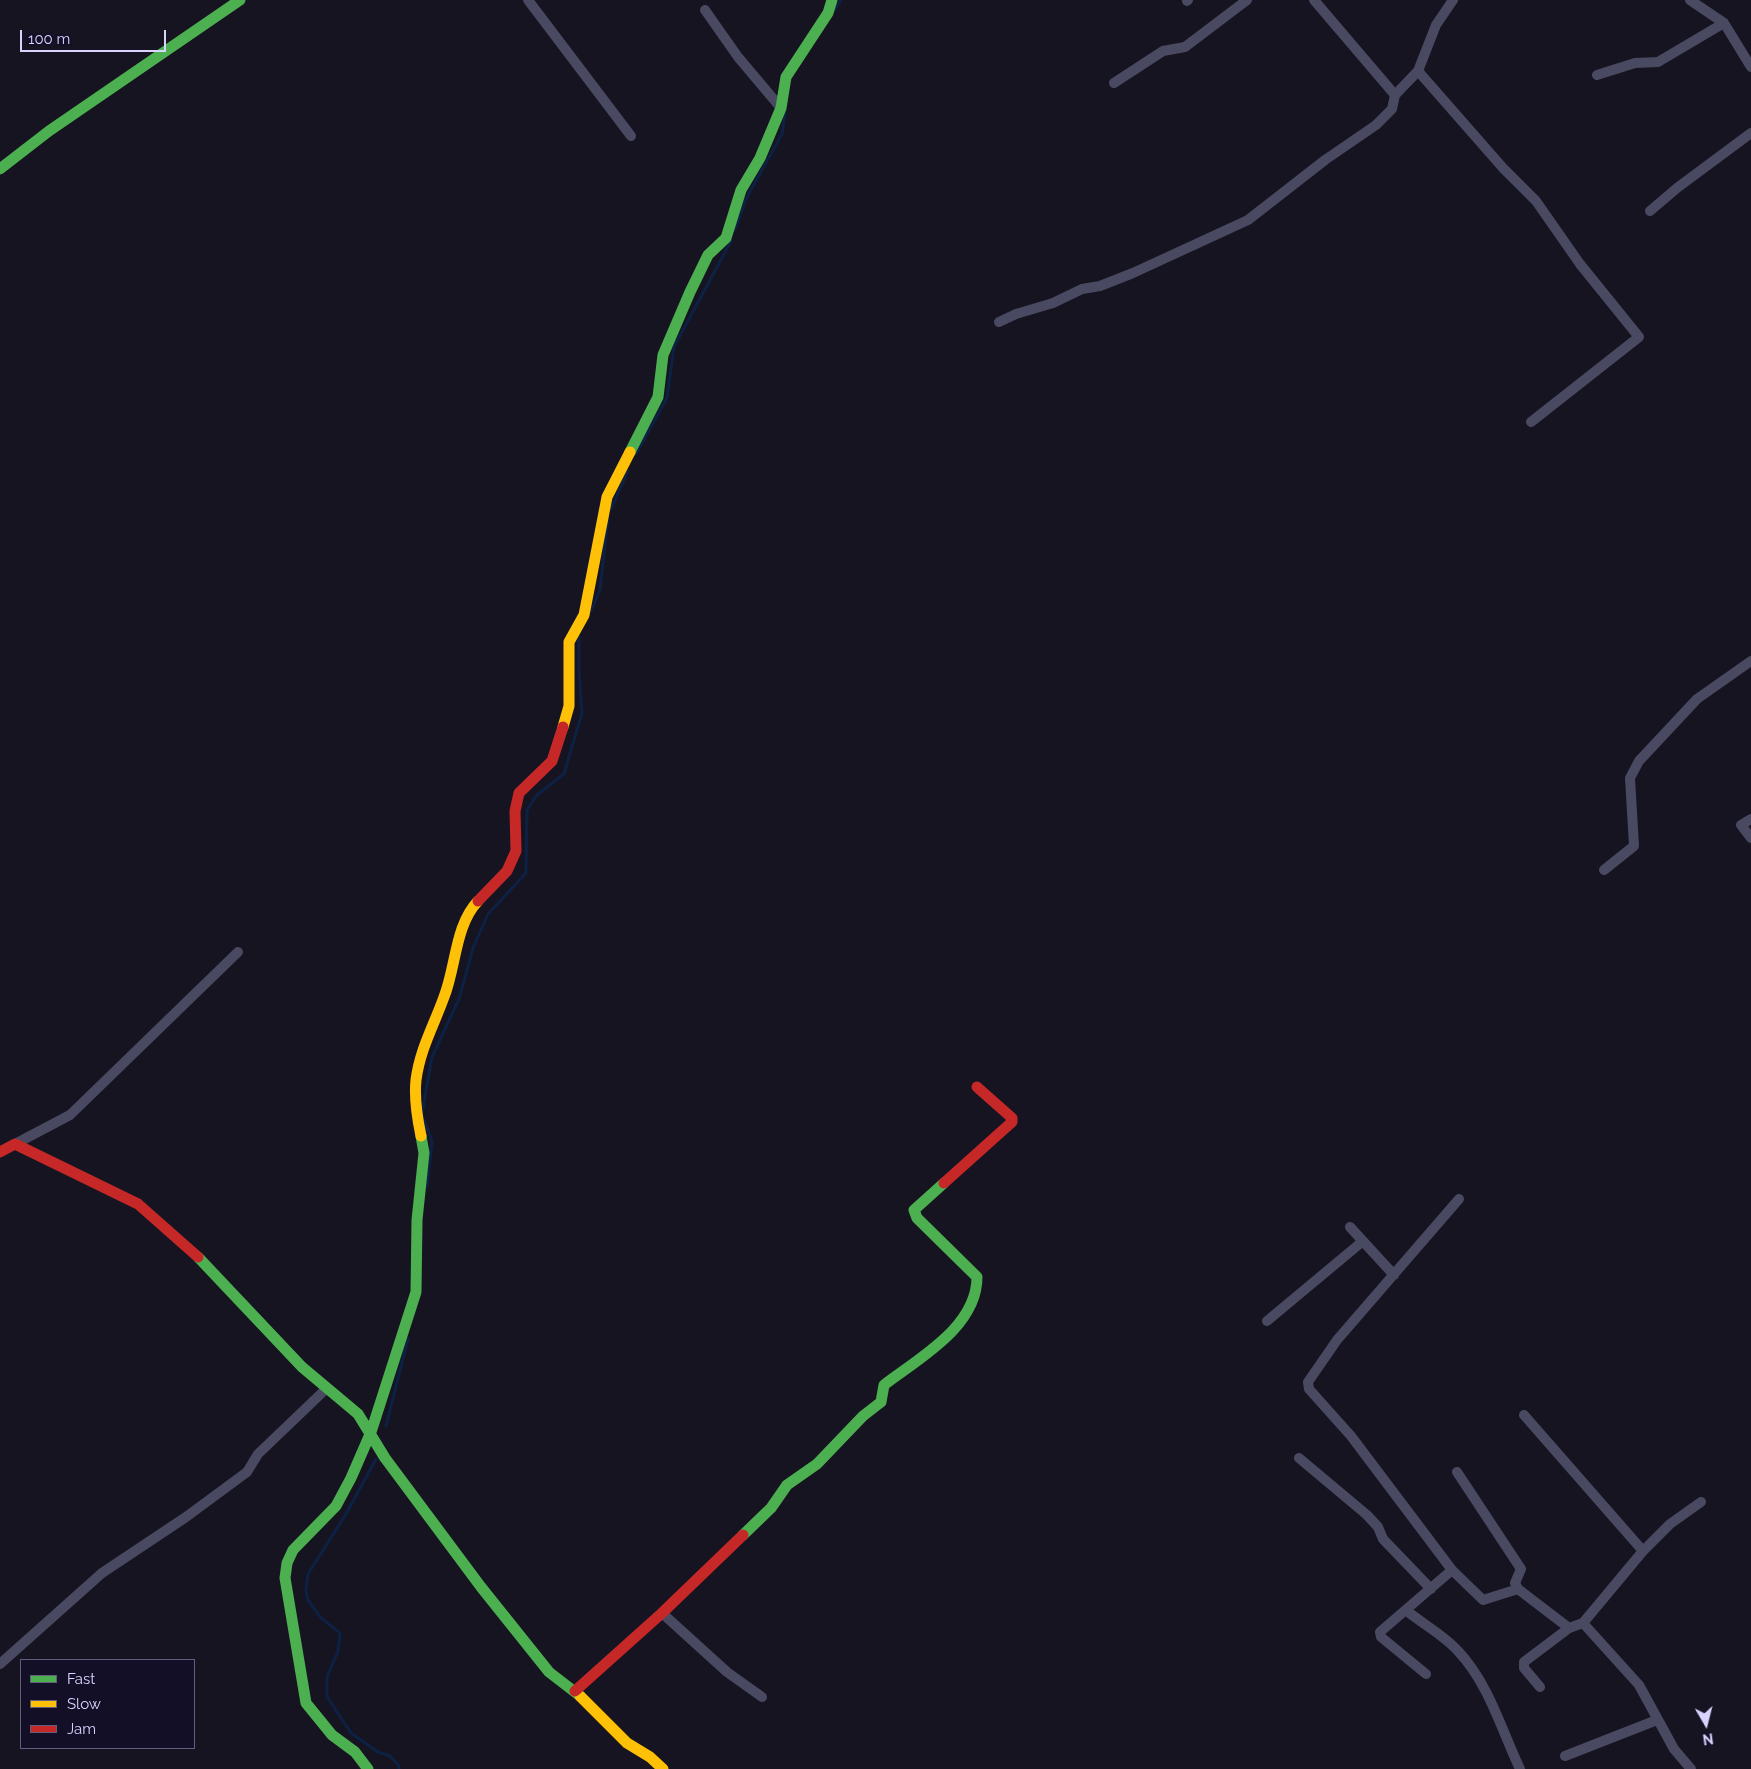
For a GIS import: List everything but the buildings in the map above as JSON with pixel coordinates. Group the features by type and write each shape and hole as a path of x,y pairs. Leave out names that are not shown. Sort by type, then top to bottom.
{"street":[{"path":"0,169 49,131 240,0"},
{"path":"528,0 631,136"},
{"path":"368,1769 355,1752 332,1734 306,1703 285,1578 288,1563 294,1550 336,1506 371,1432 416,1292 418,1220 424,1153 415,1109 416,1080 422,1048 445,996 468,912 507,871 516,851 516,811 519,793 530,780 552,761 569,706 569,642 584,615 600,525 607,497 658,396 663,355 690,292 708,255 726,238 741,190 760,158 782,108 786,77 828,13 832,0"},
{"path":"1114,82 1163,52 1184,47 1247,0"},
{"path":"1314,0 1395,96"},
{"path":"999,322 1016,314 1053,303 1082,289 1100,286 1133,273 1248,220 1325,160 1376,125 1392,109 1395,96 1418,71 1436,25 1453,0"},
{"path":"1690,0 1724,23 1751,67"},
{"path":"705,10 738,57 782,108"},
{"path":"1598,75 1634,63 1658,62 1724,23"},
{"path":"1418,71 1503,168 1536,201 1580,264 1639,337 1531,422"},
{"path":"1650,211 1751,132"},
{"path":"1604,870 1634,846 1630,778 1638,761 1697,699 1751,662"},
{"path":"1751,819 1741,825 1751,838"},
{"path":"0,1152 70,1115 238,952"},
{"path":"575,1691 662,1613 771,1508 787,1485 816,1464 863,1416 881,1402 884,1385 958,1327 971,1305 977,1285 977,1277 914,1215 914,1210 1012,1122 1012,1118 977,1088"},
{"path":"15,1144 138,1204 211,1268 302,1367 358,1414 386,1458 481,1587 550,1672 575,1691 627,1743 650,1757 663,1769"},
{"path":"1458,1199 1337,1340 1308,1382 1308,1386 1350,1436 1452,1570 1483,1600 1518,1589"},
{"path":"1350,1227 1394,1275"},
{"path":"1267,1321 1363,1242"},
{"path":"0,1664 102,1574 186,1517 247,1472 258,1454 327,1388"},
{"path":"1524,1415 1643,1551"},
{"path":"1299,1458 1368,1516 1378,1527 1383,1538 1432,1589"},
{"path":"1457,1472 1521,1569 1515,1583 1518,1589 1570,1628"},
{"path":"1540,1688 1524,1668 1524,1662 1570,1628 1583,1623 1643,1551 1670,1524 1701,1502"},
{"path":"1426,1674 1380,1635 1382,1630 1407,1611 1452,1570"},
{"path":"1407,1611 1457,1649 1473,1668 1489,1697 1520,1769"},
{"path":"662,1613 728,1672 762,1696"},
{"path":"1583,1623 1639,1685 1674,1749 1691,1769"},
{"path":"1565,1756 1657,1720"}],"waterway":[{"path":"835,10 841,0"},
{"path":"735,230 746,199 782,134 785,113"},
{"path":"636,454 667,398 674,347 731,241"},
{"path":"611,509 628,471"},
{"path":"591,611 600,590 608,517"},
{"path":"422,1114 432,1057 459,999 473,948 488,914 526,873 527,810 537,795 564,774 582,713 579,637"},
{"path":"424,1120 432,1141 427,1187"},
{"path":"386,1426 408,1339"},
{"path":"376,1459 346,1514 308,1574 306,1590 308,1600 321,1618 340,1633 338,1651 327,1677 327,1697 351,1733 378,1752 390,1756 399,1766 399,1769"}],"traffic: fast":[{"path":"0,169 49,131 240,0"},
{"path":"630,452 658,397 663,355 690,292 708,255 726,238 741,190 760,158 781,108 786,77 828,13 832,0"},
{"path":"368,1769 355,1752 332,1735 306,1703 285,1578 287,1563 293,1550 336,1506 351,1478 371,1432 416,1292 417,1220 424,1153 421,1136"},
{"path":"743,1535 771,1508 787,1485 817,1464 863,1416 881,1402 884,1385 944,1340 967,1311 974,1295 977,1277 917,1218 914,1210 944,1183"},
{"path":"198,1257 302,1367 358,1414 385,1458 481,1587 549,1672 580,1696"}],"traffic: slow":[{"path":"563,727 569,706 569,642 584,615 607,497 630,452"},
{"path":"421,1136 415,1087 418,1069 424,1047 448,985 460,934 470,911 478,901"},
{"path":"580,1696 627,1743 650,1757 663,1769"}],"traffic: jam":[{"path":"478,901 507,871 516,851 515,811 519,793 552,761 563,727"},
{"path":"944,1183 1012,1122 1012,1118 977,1087"},
{"path":"0,1152 15,1144 138,1204 198,1257"},
{"path":"575,1691 662,1613 743,1535"}]}
